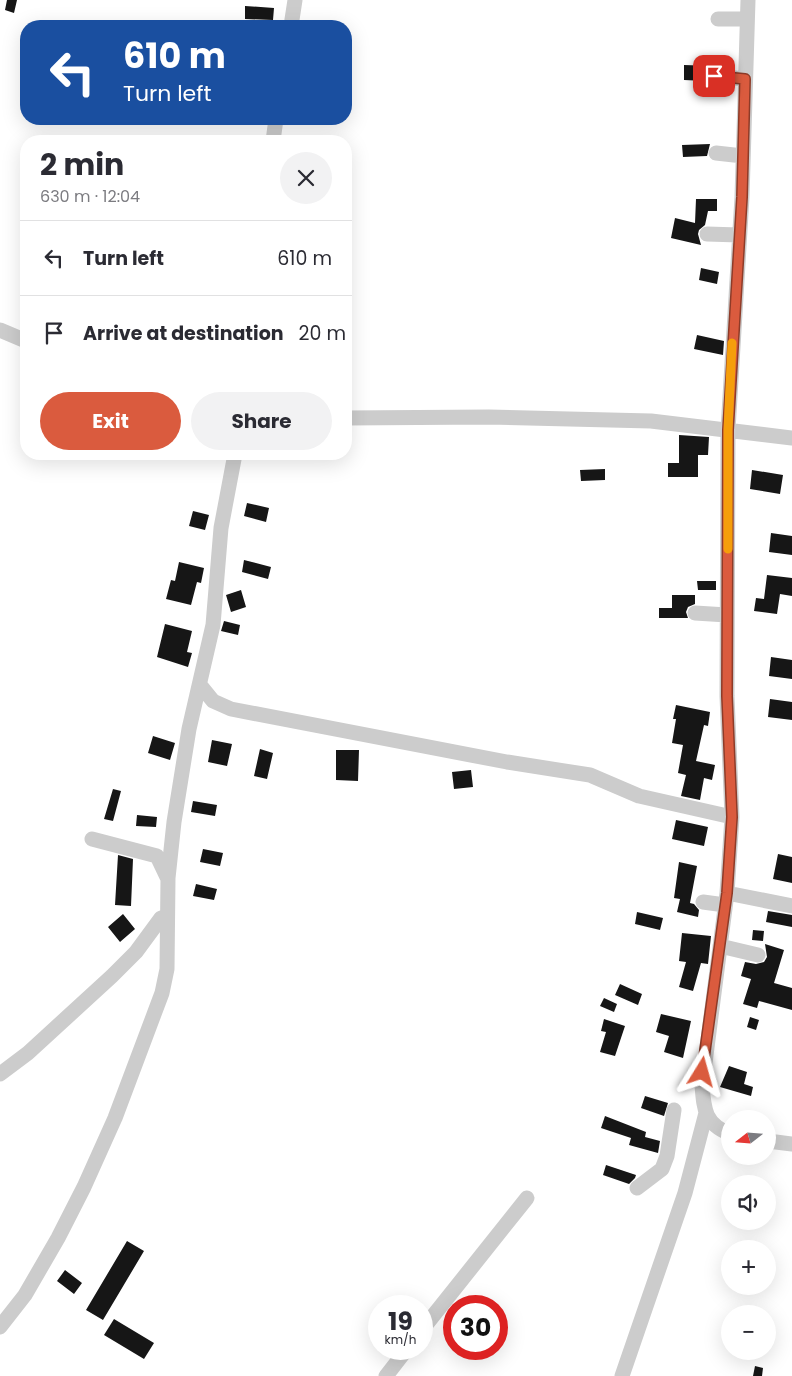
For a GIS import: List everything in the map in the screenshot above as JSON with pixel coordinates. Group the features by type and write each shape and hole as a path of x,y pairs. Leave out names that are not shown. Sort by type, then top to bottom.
{"street":[{"path":"292,20 295,0"},
{"path":"622,1376 663,1258 706,1113 702,1072 726,899 732,817 727,615 728,430 743,156 748,0"},
{"path":"718,19 747,19"},
{"path":"714,76 745,79"},
{"path":"716,153 743,156"},
{"path":"706,234 739,235"},
{"path":"0,330 20,338"},
{"path":"352,418 581,418 651,421 792,438"},
{"path":"0,1327 25,1295 58,1238 115,1118 164,986 167,969 168,878 182,766 213,625 222,528 234,460"},
{"path":"696,613 727,615"},
{"path":"200,685 213,701 231,709 507,762 590,775 639,796 732,817"},
{"path":"92,839 157,856 168,878"},
{"path":"703,902 726,899 792,906"},
{"path":"0,1074 28,1052 112,976 136,952 161,918 167,916"},
{"path":"720,946 758,955"},
{"path":"637,1188 657,1175 667,1156 674,1110"},
{"path":"706,1113 715,1127 721,1130"},
{"path":"776,1142 792,1144"},
{"path":"667,1156 690,1170"},
{"path":"433,1316 528,1198"},
{"path":"386,1376 398,1360"}],"building":[{"path":"7,0 17,0 14,13 5,10"},
{"path":"245,6 274,8 273,20 245,19"},
{"path":"684,65 714,67 706,71 706,81 684,80"},
{"path":"710,144 707,156 683,157 682,145"},
{"path":"696,199 717,199 717,211 708,211 705,225 699,230 698,234 701,245 671,238 675,218 695,223"},
{"path":"701,268 719,272 717,284 699,280"},
{"path":"697,335 724,341 723,355 694,349"},
{"path":"679,435 709,437 708,455 698,455 698,477 668,477 668,463 679,463"},
{"path":"605,469 605,480 581,481 580,470"},
{"path":"752,470 783,475 780,494 750,489"},
{"path":"247,503 269,508 266,522 244,516"},
{"path":"193,511 209,515 205,530 189,526"},
{"path":"771,533 792,536 792,555 769,552"},
{"path":"244,560 271,567 268,579 242,572"},
{"path":"179,562 204,568 201,583 197,582 191,605 166,599 171,580 175,581"},
{"path":"767,575 792,578 792,596 780,594 777,614 754,611 756,598 764,599"},
{"path":"697,581 716,581 716,590 698,590"},
{"path":"241,590 246,607 231,612 226,595"},
{"path":"672,595 695,595 695,604 688,607 686,612 688,618 659,618 659,608 672,608"},
{"path":"224,621 240,625 238,635 221,631"},
{"path":"165,624 192,631 187,652 192,653 188,667 157,657"},
{"path":"771,657 792,660 792,679 769,676"},
{"path":"770,699 792,702 792,720 768,717"},
{"path":"676,705 710,712 708,726 704,725 696,761 715,765 712,780 704,778 700,800 681,796 686,775 678,773 683,745 672,743 676,719 673,719"},
{"path":"153,736 175,743 170,760 148,753"},
{"path":"212,740 232,744 227,766 208,762"},
{"path":"260,749 273,753 267,779 254,776"},
{"path":"336,750 359,750 358,781 336,780"},
{"path":"471,770 473,787 454,789 452,772"},
{"path":"113,789 121,791 113,821 104,819"},
{"path":"193,801 217,805 215,816 191,812"},
{"path":"137,815 157,817 156,827 136,826"},
{"path":"676,820 708,827 704,846 672,839"},
{"path":"203,849 223,853 220,866 200,862"},
{"path":"778,854 792,857 792,883 773,879"},
{"path":"118,855 133,859 131,906 115,905"},
{"path":"679,862 697,866 690,903 694,904 699,910 698,917 677,912 680,899 674,898"},
{"path":"196,884 217,889 214,900 193,896"},
{"path":"768,911 792,915 792,927 766,922"},
{"path":"637,912 663,918 660,930 635,924"},
{"path":"123,914 135,929 120,942 108,927"},
{"path":"753,930 764,931 763,941 752,940"},
{"path":"682,933 711,936 708,964 701,963 693,991 679,987 686,962 679,961"},
{"path":"765,944 784,950 774,983 792,988 792,1010 759,1001 757,1008 743,1004 751,979 741,976 745,962 756,964 764,962 767,957"},
{"path":"620,984 642,994 638,1005 615,995"},
{"path":"604,998 617,1004 614,1012 600,1006"},
{"path":"661,1014 691,1021 683,1058 664,1052 669,1036 656,1032"},
{"path":"750,1017 759,1020 756,1030 747,1027"},
{"path":"604,1019 625,1026 615,1056 600,1052 606,1032 601,1031"},
{"path":"729,1066 747,1072 744,1084 753,1087 751,1096 720,1087"},
{"path":"645,1096 668,1103 664,1116 641,1108"},
{"path":"605,1116 646,1132 645,1137 660,1141 658,1153 629,1145 631,1138 601,1128"},
{"path":"606,1165 636,1175 635,1178 629,1184 603,1175"},
{"path":"127,1241 144,1251 103,1320 86,1310"},
{"path":"65,1270 82,1283 74,1294 57,1281"},
{"path":"114,1319 154,1343 144,1359 104,1335"},
{"path":"755,1366 763,1368 762,1376 753,1376"}],"slow traffic":[{"path":"728,549 728,430 732,343"}],"route":[{"path":"702,1072 727,893 732,817 727,696 728,430 742,197 745,79 714,76"}]}
